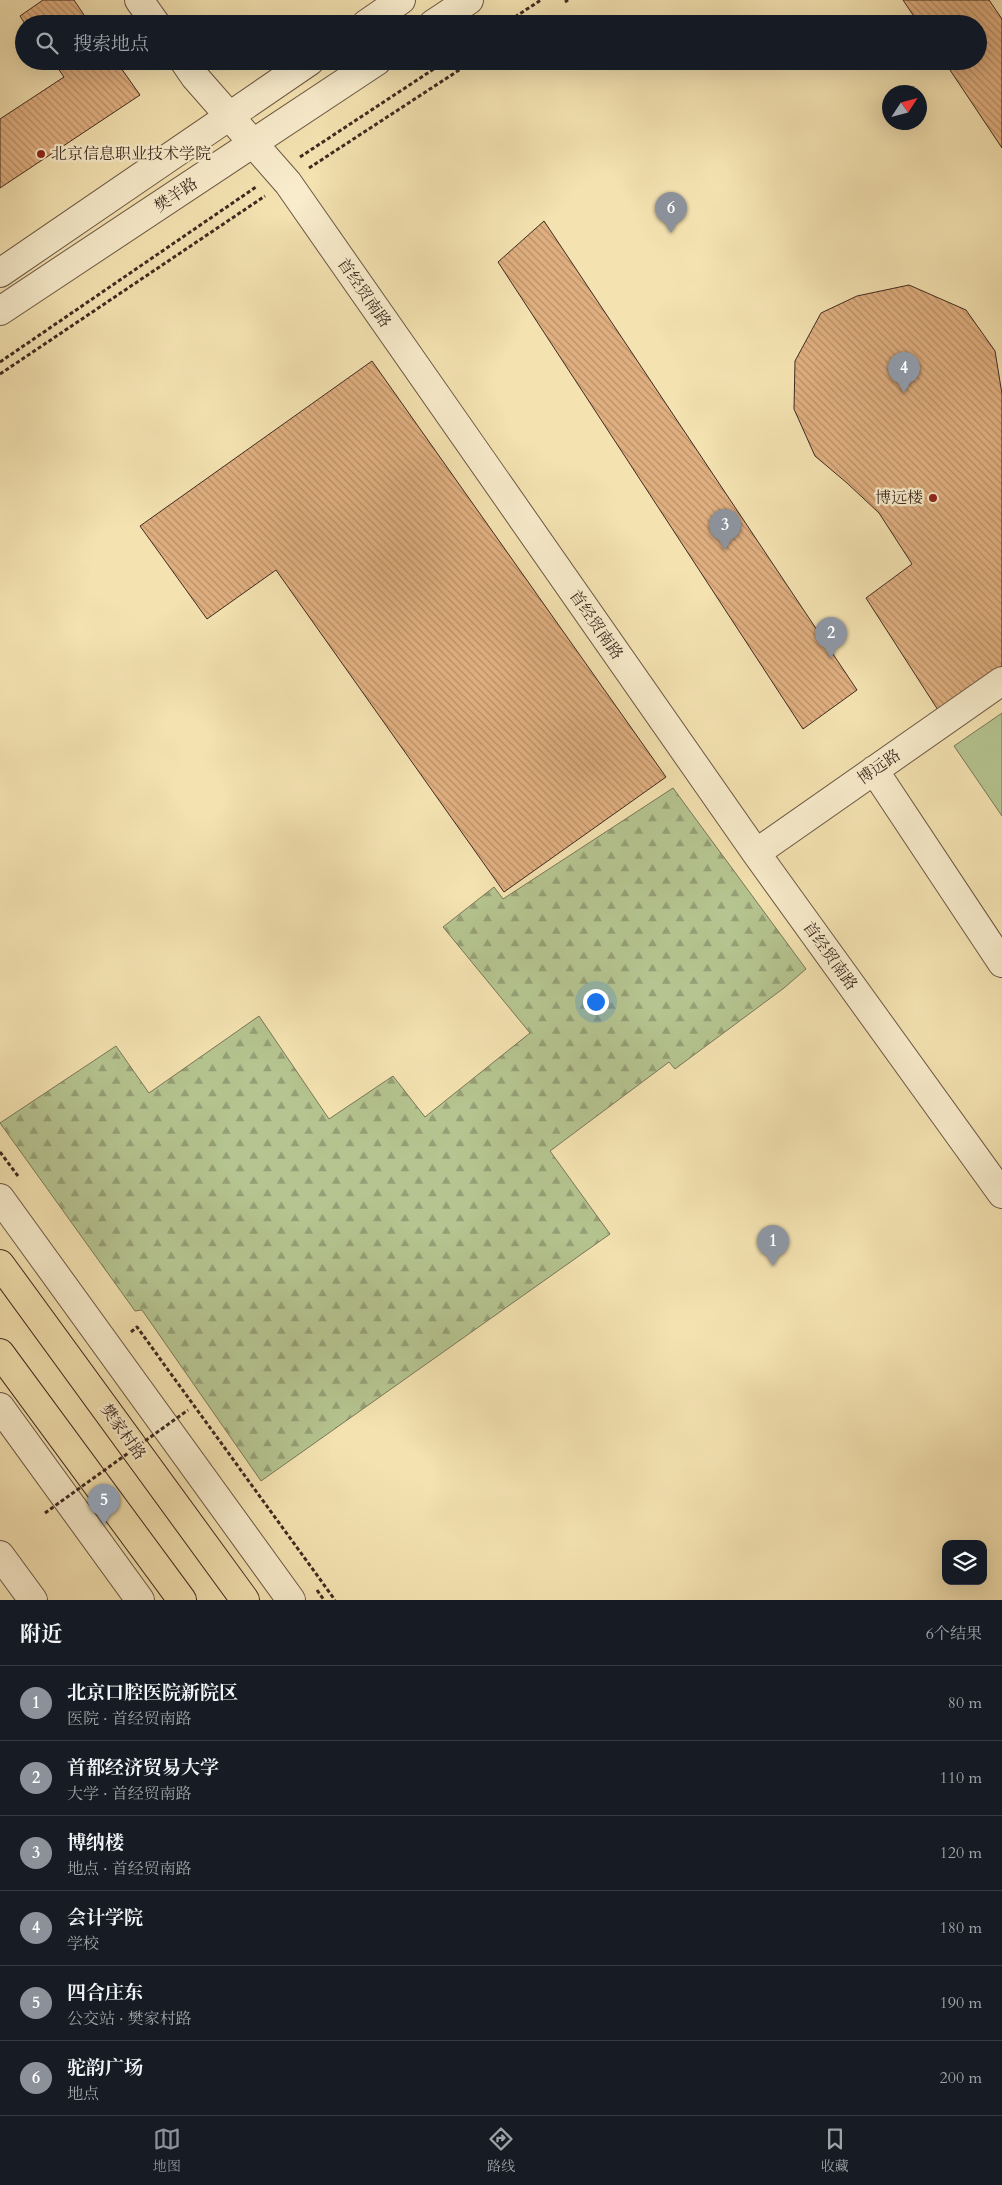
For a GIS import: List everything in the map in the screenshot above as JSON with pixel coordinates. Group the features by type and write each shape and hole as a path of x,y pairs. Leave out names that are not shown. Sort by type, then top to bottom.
{"main road":[{"name":"樊家村路","path":"0,1264 245,1600"},
{"path":"0,1353 182,1600"}],"street":[{"path":"139,0 150,15"},
{"path":"379,15 401,0"},
{"path":"446,15 469,0"},
{"name":"首经贸南路","path":"191,70 294,191 756,853 1002,1194"},
{"path":"0,273 297,70"},
{"name":"樊羊路","path":"0,311 364,70"},
{"name":"博远路","path":"756,853 1002,681"},
{"path":"874,770 1002,964"},
{"path":"0,1198 291,1600"},
{"path":"0,1408 140,1600"},
{"path":"0,1555 33,1600"}],"path":[{"path":"518,15 541,0"},
{"path":"0,374 284,179 434,70"},
{"path":"0,362 284,179 459,70"},
{"path":"130,1332 137,1327 335,1600"},
{"path":"45,1513 188,1410"}],"green space":[{"path":"1002,713 1002,816 954,746"},
{"path":"673,788 806,969 784,988 675,1069 669,1062 550,1151 610,1234 261,1481 142,1310 135,1311 0,1123 116,1046 149,1093 259,1016 329,1119 393,1076 425,1117 530,1033 443,927 494,887 503,899"}],"building":[{"path":"43,0 74,0 84,15 21,15"},
{"path":"903,0 989,0 1002,19 1002,148 950,70 987,70 987,15 913,15"},
{"path":"59,70 122,70 140,95 0,188 0,119 64,77"},
{"path":"544,221 857,690 803,729 498,262"},
{"name":"博远楼","path":"909,285 966,310 995,351 1002,394 1002,666 938,710 866,598 912,564 879,513 815,456 794,409 795,361 821,313 857,296"},
{"path":"372,361 666,777 504,892 276,570 207,619 140,526"}],"place":[{"name":"北京信息职业技术学院","path":"41,154"},
{"name":"驼韵广场","path":"671,233"},
{"name":"会计学院","path":"904,393"},
{"name":"博远楼","path":"933,498"},
{"name":"博纳楼","path":"725,550"},
{"name":"首都经济贸易大学","path":"831,658"},
{"name":"北京口腔医院新院区","path":"773,1266"},
{"name":"四合庄东","path":"104,1525"}]}
